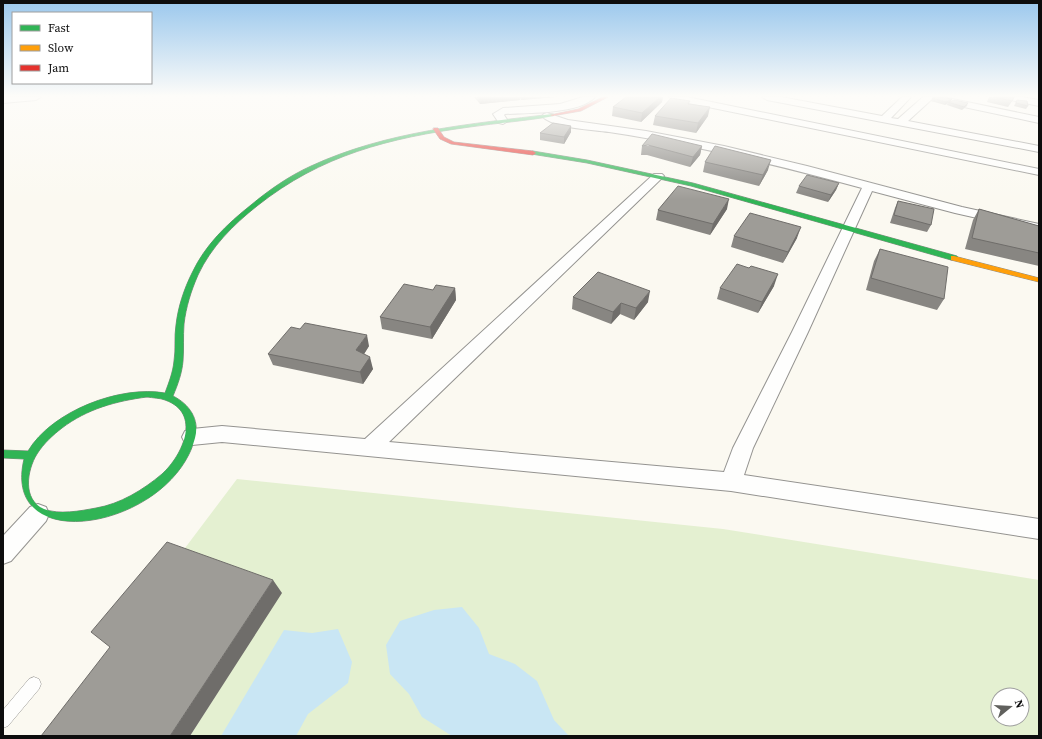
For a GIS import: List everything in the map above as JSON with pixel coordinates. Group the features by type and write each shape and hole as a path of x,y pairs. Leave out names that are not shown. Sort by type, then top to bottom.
{"street":[{"path":"168,397 177,370 180,325 192,282 210,246 243,212 271,190 304,172 332,158 368,145 424,131"},
{"path":"438,131 442,138 454,143 553,156 658,176 757,202 981,266 1039,280"},
{"path":"627,131 672,138 725,149 955,209 1039,228"},
{"path":"852,131 951,143 1017,141 1039,149"},
{"path":"924,131 951,143 1039,172"},
{"path":"951,143 958,131"},
{"path":"370,447 658,176"},
{"path":"731,482 743,448 868,187"},
{"path":"147,394 168,397 183,406 191,420 192,437 183,455 168,475 145,493 117,507 88,516 60,518 38,514 24,504 18,490 20,473 28,455 46,435 69,418 96,405 122,397 147,394"},
{"path":"192,437 222,434 731,482 1039,529"},
{"path":"3,454 28,455"},
{"path":"3,553 38,514"}],"lane":[{"path":"3,721 34,684"}],"green space":[{"path":"237,479 723,529 1039,580 1039,736 190,736 281,593 179,556"}],"water":[{"path":"462,607 479,628 489,654 515,664 537,681 554,720 569,736 452,736 422,717 409,694 390,674 386,645 400,621 434,610"},
{"path":"338,629 352,662 348,683 308,714 296,736 221,736 284,630 312,633"}],"building":[{"path":"542,131 568,131 564,137 540,133"},
{"path":"652,134 702,146 693,157 648,145 642,146"},
{"path":"715,146 771,160 763,175 705,162"},
{"path":"807,175 839,183 831,195 799,186"},
{"path":"678,186 729,199 713,224 658,210"},
{"path":"898,201 934,209 931,225 894,215"},
{"path":"979,209 1039,226 1039,253 972,238"},
{"path":"750,213 801,227 788,252 734,236"},
{"path":"880,249 948,267 944,299 871,278"},
{"path":"737,264 749,268 751,266 778,274 762,302 720,288"},
{"path":"598,272 650,291 636,308 621,303 613,312 573,297"},
{"path":"404,284 433,290 436,285 455,288 430,327 380,317"},
{"path":"305,323 367,335 356,350 370,357 360,372 268,354 291,327 300,329"},
{"path":"167,542 273,580 170,736 41,736 110,647 91,632"}],"traffic: fast":[{"path":"168,397 178,366 179,332 190,286 204,257 228,228 276,188 312,167 349,152 388,140 432,131"},
{"path":"533,153 587,161 693,185 954,258"},
{"path":"147,394 168,397 180,404 188,413 191,423 191,434 188,446 182,457 167,476 147,492 124,504 100,513 57,516 43,514 31,507 26,500 24,492 24,474 26,466 34,450 46,436 64,421 88,408 117,399 147,394"},
{"path":"3,454 28,455"}],"traffic: slow":[{"path":"954,258 1039,280"}],"traffic: jam":[{"path":"438,131 442,138 453,143 533,153"}]}
